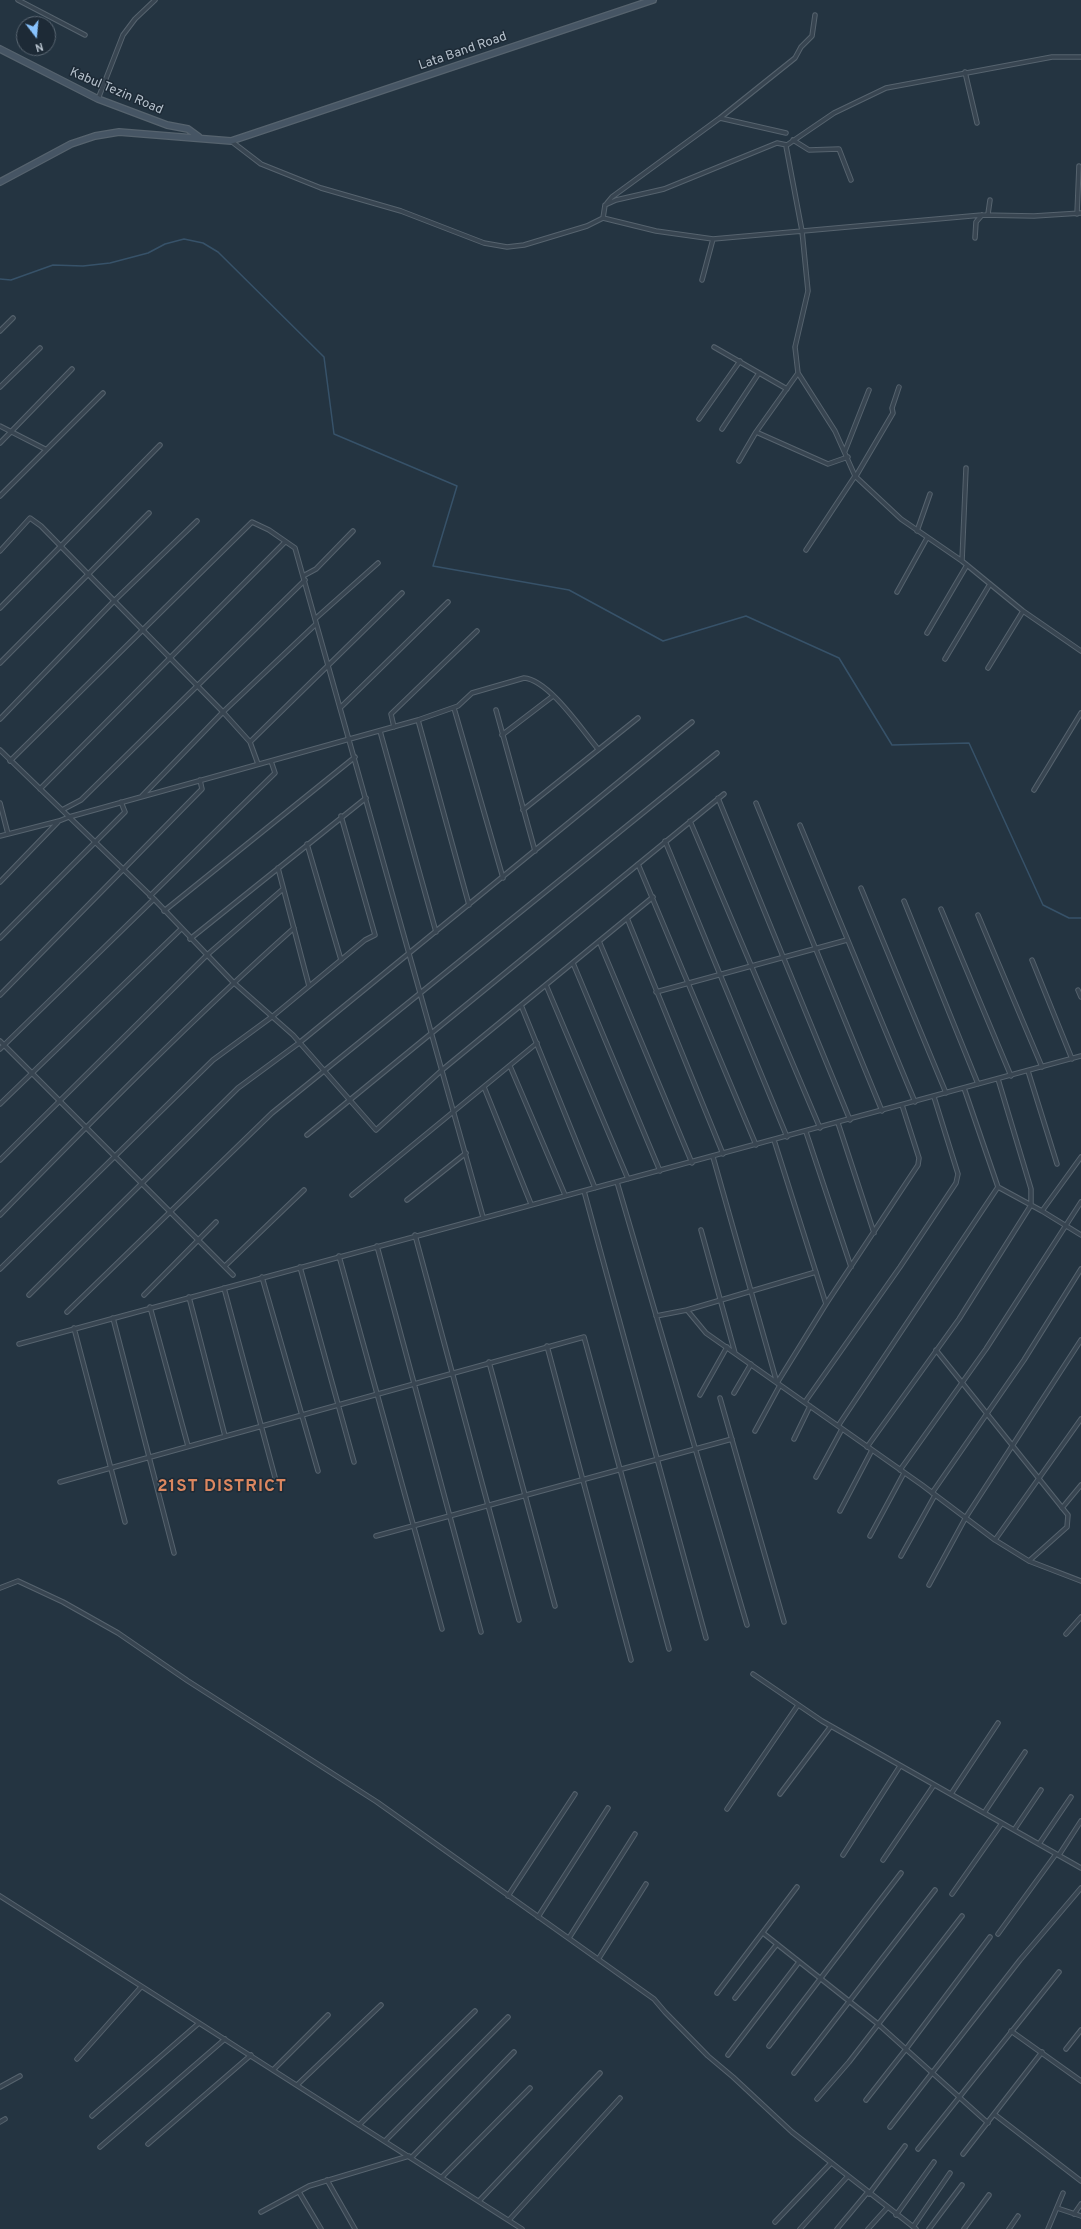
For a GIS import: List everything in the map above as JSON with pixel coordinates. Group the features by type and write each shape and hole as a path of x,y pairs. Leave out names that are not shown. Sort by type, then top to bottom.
{"main road":[{"name":"Lata Band Road","path":"231,141 653,0"},
{"name":"Kabul Tezin Road","path":"0,49 98,99 168,125 188,129 204,139"},
{"path":"0,182 71,144 95,136 119,132 231,141"}],"street":[{"path":"18,0 85,35"},
{"path":"98,99 123,36 135,19 155,0"},
{"path":"603,218 605,205 612,196 720,118 795,58 800,47 812,36 815,15"},
{"path":"786,146 834,113 886,88 965,72 1052,57 1081,57"},
{"path":"965,72 977,123"},
{"path":"720,118 786,133"},
{"path":"793,140 809,150 839,149 851,180"},
{"path":"231,141 261,164 321,188 401,211 484,243 507,247 524,245 587,226 603,218 656,231 713,239 982,214 1034,216 1079,214 1079,166"},
{"path":"605,205 616,200 664,189 777,143 786,146"},
{"path":"786,146 802,231 808,291 795,347 798,373 845,450 855,476 901,519 962,561 1023,611 1081,651"},
{"path":"988,214 990,200"},
{"path":"975,238 976,222 982,214"},
{"path":"702,280 713,239"},
{"path":"0,331 13,318"},
{"path":"714,347 787,389"},
{"path":"0,387 40,348"},
{"path":"699,419 740,361"},
{"path":"0,443 72,369"},
{"path":"722,428 759,373"},
{"path":"739,462 756,432 798,373"},
{"path":"806,550 855,476 893,413 892,408 899,387"},
{"path":"845,450 869,390"},
{"path":"0,496 45,449 103,393"},
{"path":"0,426 45,449"},
{"path":"756,432 828,464 848,457"},
{"path":"0,608 160,445"},
{"path":"962,561 966,468"},
{"path":"917,531 930,494"},
{"path":"0,663 149,513"},
{"path":"0,550 30,518 89,574 223,712 250,742 258,764"},
{"path":"0,719 114,601 197,521"},
{"path":"10,761 252,522 269,530 295,548 483,1216"},
{"path":"62,810 81,800 353,531"},
{"path":"898,592 927,538"},
{"path":"40,788 285,542"},
{"path":"315,619 378,563"},
{"path":"927,633 967,565"},
{"path":"945,659 990,584"},
{"path":"250,742 402,593"},
{"path":"340,708 448,602"},
{"path":"988,668 1023,611"},
{"path":"142,796 223,712 316,624"},
{"path":"394,727 391,714 477,631"},
{"path":"0,836 59,821 69,816 418,720 454,708 472,694 524,678 530,679 553,696 598,749"},
{"path":"502,735 553,696"},
{"path":"454,708 503,878"},
{"path":"496,710 535,851"},
{"path":"1034,790 1081,713"},
{"path":"523,810 638,718"},
{"path":"418,720 469,905"},
{"path":"29,1295 238,1088 299,1043 410,954 692,722"},
{"path":"380,731 436,932"},
{"path":"0,750 124,870 206,956 233,982 273,1016 324,1070 376,1130 442,1070 653,897"},
{"path":"68,1312 171,1213 272,1112 420,991 717,753"},
{"path":"164,911 355,757"},
{"path":"150,896 275,773 271,761"},
{"path":"0,995 202,789 200,780"},
{"path":"307,1135 724,794"},
{"path":"190,940 341,816 366,798"},
{"path":"718,798 850,1120"},
{"path":"0,938 96,843 125,812 122,802"},
{"path":"0,803 8,834"},
{"path":"756,803 882,1111"},
{"path":"0,1269 213,1060 273,1016 365,940 375,935 341,816"},
{"path":"0,882 59,821"},
{"path":"690,821 820,1128"},
{"path":"800,826 915,1102"},
{"path":"665,841 787,1137"},
{"path":"307,844 341,960"},
{"path":"638,864 756,1145"},
{"path":"278,868 309,986"},
{"path":"861,888 946,1093"},
{"path":"0,1160 206,956 283,889"},
{"path":"0,1049 154,900"},
{"path":"904,901 978,1084"},
{"path":"941,909 1011,1076"},
{"path":"978,915 1042,1067"},
{"path":"627,918 723,1154"},
{"path":"0,1215 86,1127 233,982 294,928"},
{"path":"0,1104 31,1072 181,929"},
{"path":"656,992 847,940"},
{"path":"599,941 692,1163"},
{"path":"1032,960 1072,1059"},
{"path":"573,963 660,1171"},
{"path":"546,985 628,1179"},
{"path":"1078,990 1081,997"},
{"path":"521,1005 595,1188"},
{"path":"0,1041 233,1275"},
{"path":"352,1195 537,1043"},
{"path":"19,1344 483,1216 692,1163 1081,1056"},
{"path":"510,1066 566,1195"},
{"path":"1028,1071 1057,1164"},
{"path":"867,1447 959,1319 1031,1205 1031,1189 998,1079"},
{"path":"484,1087 531,1204"},
{"path":"964,1088 998,1187 1042,1211 1081,1235"},
{"path":"804,1402 900,1267 956,1183 958,1174 934,1097"},
{"path":"755,1431 779,1384 826,1304 918,1165 919,1158 902,1105"},
{"path":"838,1123 874,1233"},
{"path":"806,1132 851,1267"},
{"path":"774,1140 826,1304"},
{"path":"408,1200 466,1153"},
{"path":"713,1157 779,1384"},
{"path":"1042,1211 1081,1157"},
{"path":"618,1182 747,1625"},
{"path":"838,1426 998,1187"},
{"path":"225,1266 304,1190"},
{"path":"584,1191 706,1638"},
{"path":"870,1536 902,1471 986,1349 1081,1202"},
{"path":"144,1295 216,1222"},
{"path":"701,1230 735,1353"},
{"path":"415,1235 519,1620"},
{"path":"377,1246 481,1632"},
{"path":"339,1256 442,1629"},
{"path":"300,1267 354,1462"},
{"path":"901,1556 933,1494 986,1413 1024,1360 1081,1269"},
{"path":"656,1316 687,1310 816,1272"},
{"path":"262,1277 318,1470"},
{"path":"224,1288 276,1481"},
{"path":"188,1297 225,1436"},
{"path":"150,1308 188,1446"},
{"path":"687,1310 706,1333 902,1471 995,1540 1029,1561 1081,1581"},
{"path":"113,1318 174,1553"},
{"path":"74,1328 125,1522"},
{"path":"60,1482 582,1336 586,1339 669,1649"},
{"path":"929,1585 966,1517 1081,1340"},
{"path":"548,1346 631,1660"},
{"path":"700,1395 727,1347"},
{"path":"936,1350 1068,1515 1067,1527 1029,1561"},
{"path":"489,1362 554,1606"},
{"path":"734,1393 751,1364"},
{"path":"720,1398 784,1622"},
{"path":"794,1439 810,1406"},
{"path":"995,1540 1081,1419"},
{"path":"816,1477 842,1429"},
{"path":"376,1536 732,1440"},
{"path":"840,1511 872,1450"},
{"path":"1062,1508 1081,1485"},
{"path":"0,1588 18,1580 118,1633 188,1681 378,1802 508,1896 599,1958 654,1999 708,2056 734,2077 792,2132 914,2228 950,2173"},
{"path":"1066,1634 1081,1617"},
{"path":"754,1674 831,1726 1081,1868"},
{"path":"727,1808 798,1704"},
{"path":"951,1794 998,1723"},
{"path":"780,1794 831,1726"},
{"path":"984,1813 1025,1752"},
{"path":"842,1855 900,1766"},
{"path":"883,1860 934,1785"},
{"path":"1014,1830 1041,1790"},
{"path":"508,1896 575,1794"},
{"path":"1039,1844 1071,1797"},
{"path":"538,1917 608,1808"},
{"path":"998,1934 1081,1822"},
{"path":"952,1894 1002,1823"},
{"path":"569,1938 635,1834"},
{"path":"769,2046 901,1872"},
{"path":"599,1958 646,1884"},
{"path":"717,1993 797,1887"},
{"path":"890,2127 1020,1960 1081,1888"},
{"path":"794,2073 850,2002 934,1890"},
{"path":"0,1896 141,1987 225,2038 522,2229"},
{"path":"818,2099 849,2062 962,1916"},
{"path":"763,1933 878,2024 958,2098 988,2123"},
{"path":"866,2100 990,1937"},
{"path":"734,1998 777,1944"},
{"path":"728,2055 799,1962"},
{"path":"918,2149 1059,1972"},
{"path":"77,2059 141,1987"},
{"path":"297,2085 381,2005"},
{"path":"359,2124 475,2011"},
{"path":"273,2070 328,2015"},
{"path":"385,2141 508,2017"},
{"path":"92,2116 199,2022"},
{"path":"1066,2048 1081,2030"},
{"path":"1011,2031 1081,2081"},
{"path":"100,2147 225,2038"},
{"path":"261,2212 299,2192 327,2180 410,2157 514,2052"},
{"path":"963,2154 1042,2052"},
{"path":"148,2144 251,2055"},
{"path":"479,2201 600,2074"},
{"path":"0,2087 20,2076"},
{"path":"442,2177 530,2088"},
{"path":"509,2220 620,2098"},
{"path":"994,2114 1081,2181"},
{"path":"0,2122 5,2119"},
{"path":"836,2229 868,2193 905,2146"},
{"path":"896,2215 934,2162"},
{"path":"775,2222 831,2163"},
{"path":"800,2229 848,2176"},
{"path":"327,2180 355,2229"},
{"path":"929,2229 962,2185"},
{"path":"299,2192 321,2229"},
{"path":"1048,2229 1063,2193"},
{"path":"964,2229 989,2195"},
{"path":"1074,2214 1081,2204"},
{"path":"868,2229 887,2208"},
{"path":"1057,2208 1081,2216"},
{"path":"1009,2229 1018,2216"}],"waterway":[{"path":"0,279 11,280 53,265 83,266 110,263 148,253 165,244 184,239 203,243 218,252 324,357 334,434 457,486 433,566 569,590 663,641 746,616 839,658 892,745 969,743 1043,905 1069,918 1081,918"}],"district":[{"name":"21ST DISTRICT","path":"222,1488"}]}
